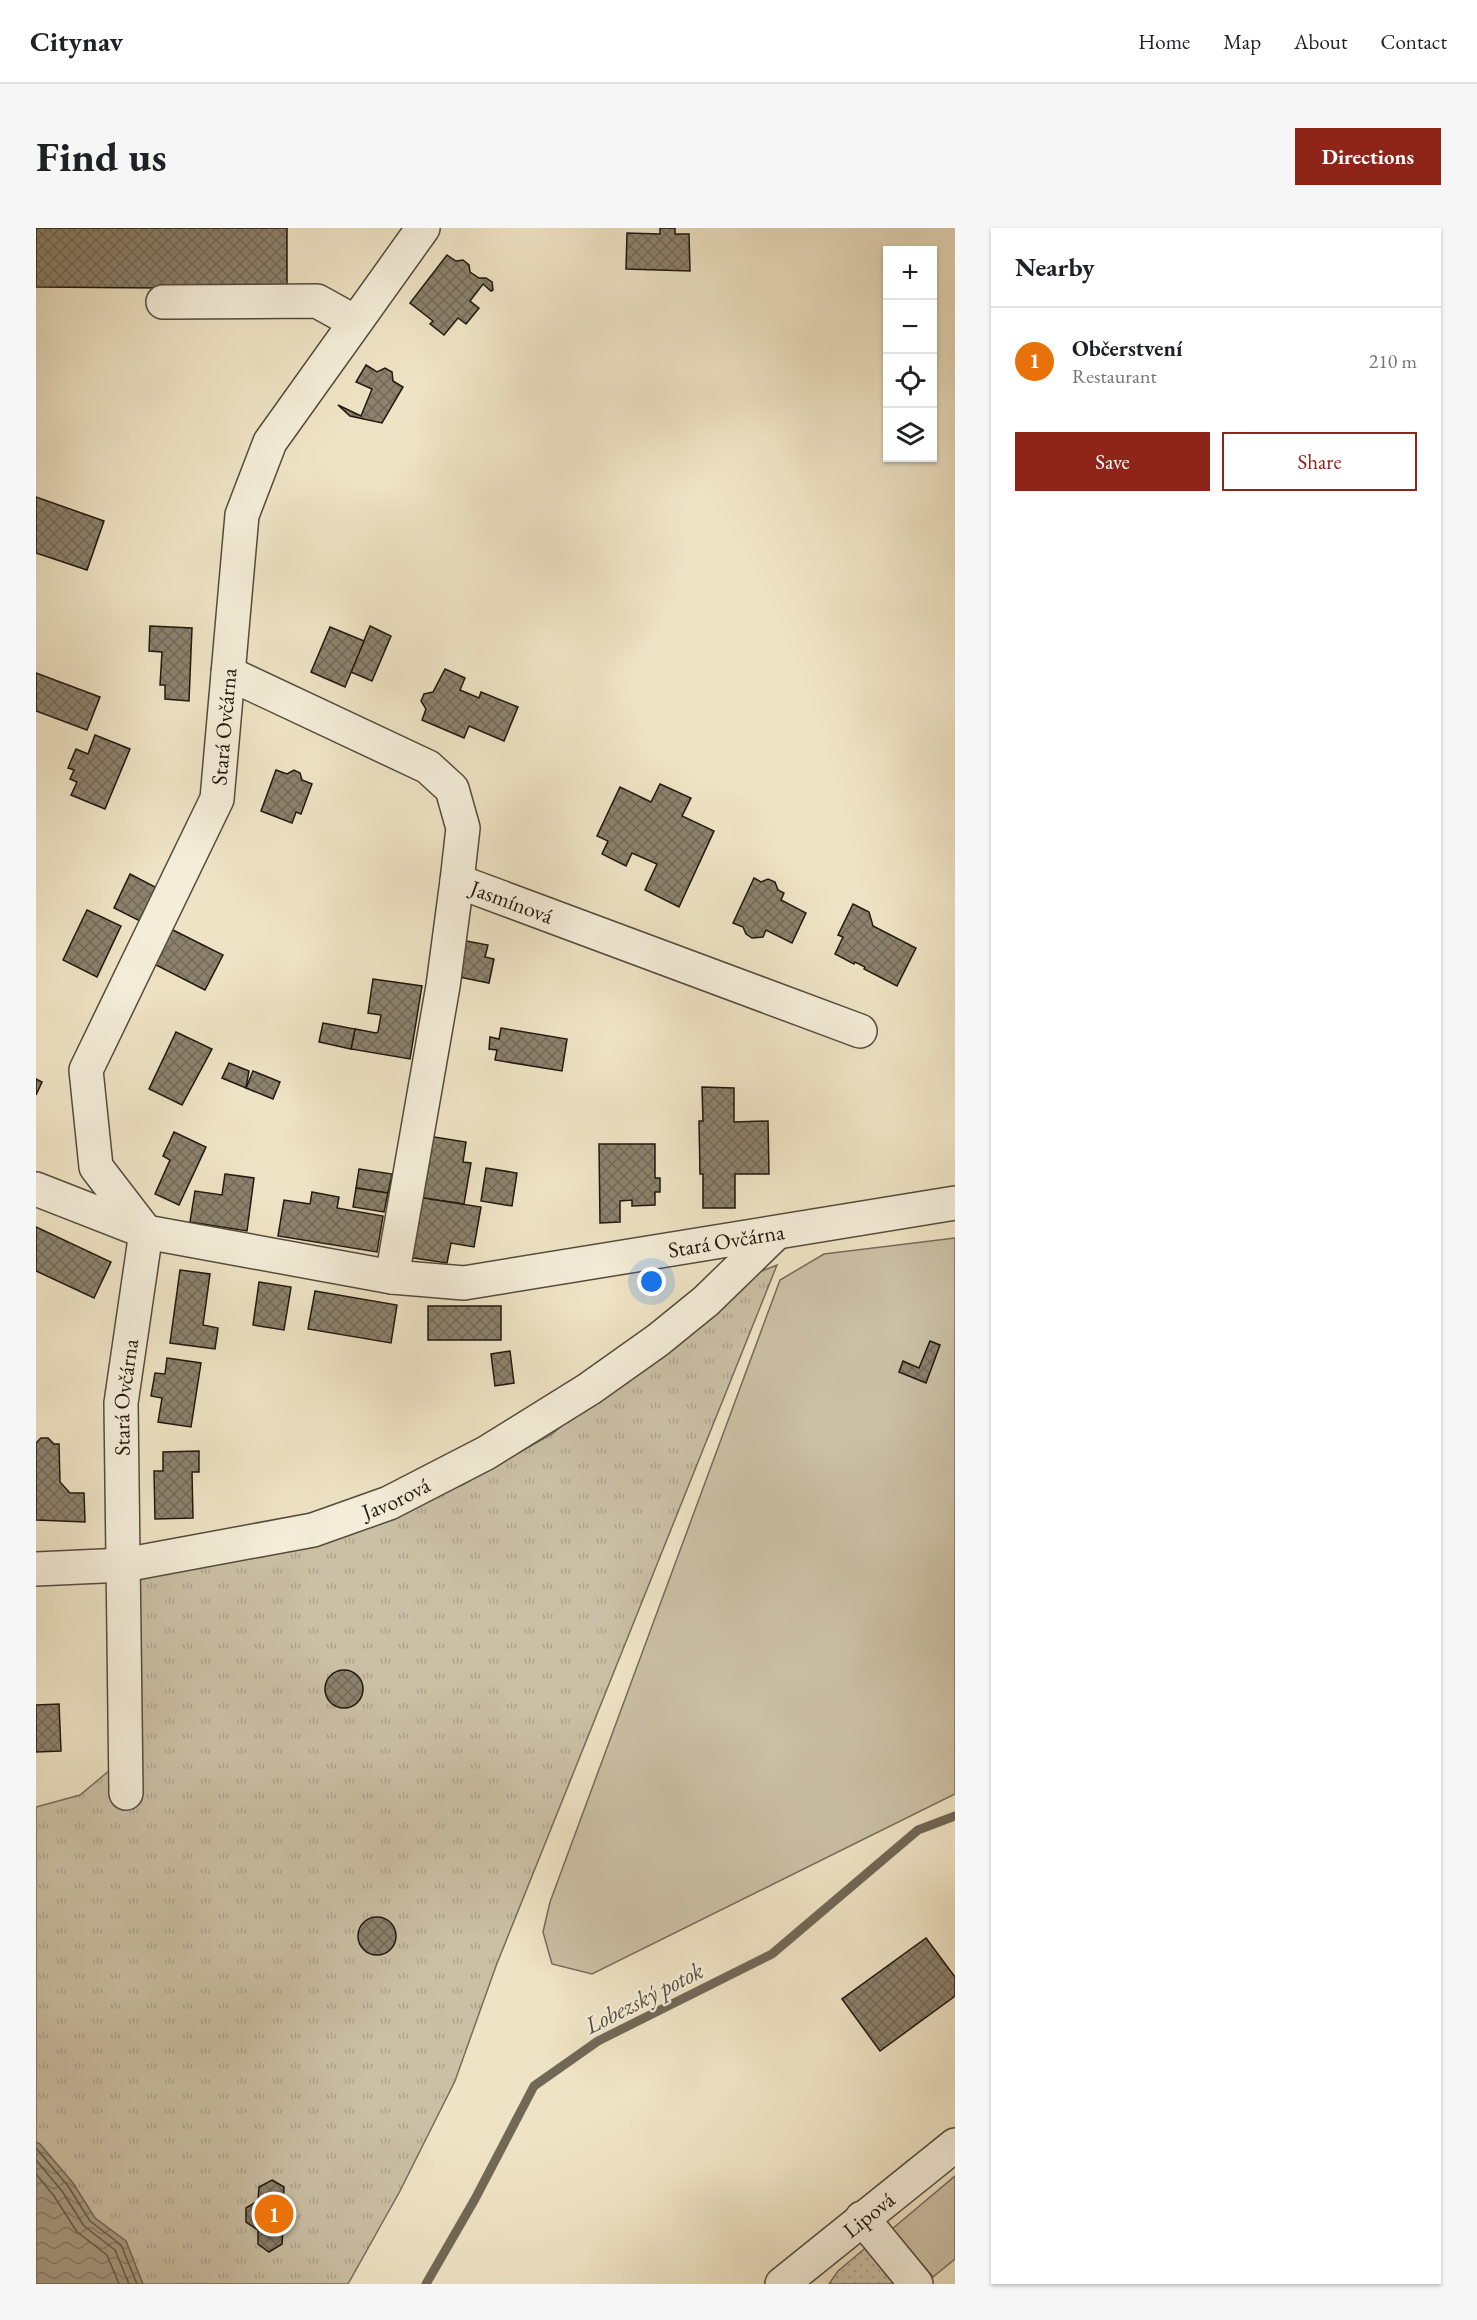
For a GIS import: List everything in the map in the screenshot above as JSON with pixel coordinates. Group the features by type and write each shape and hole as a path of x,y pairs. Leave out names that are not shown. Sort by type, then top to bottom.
{"street":[{"name":"Stará Ovčárna","path":"126,1793 121,1403 146,1232 96,1167 86,1070 217,799 242,515 270,442 423,228"},
{"path":"163,303 317,301 355,322"},
{"name":"Jasmínová","path":"228,673 428,767 452,789 463,828 457,881 860,1030"},
{"path":"392,1277 443,986 457,881"},
{"name":"Stará Ovčárna","path":"36,1189 146,1232 392,1277 464,1283 955,1203"},
{"name":"Javorová","path":"36,1569 124,1565 313,1530 389,1503 486,1453 580,1395 658,1340 706,1301 776,1233"},
{"name":"Lipová","path":"782,2284 955,2145"},
{"path":"862,2218 916,2284"}],"green space":[{"path":"955,1238 955,1794 592,1974 552,1964 543,1932 550,1902 780,1280 824,1254"},
{"path":"777,1265 496,1966 455,2081 400,2191 348,2284 36,2284 36,1807 80,1795 110,1770 112,1628 143,1571 306,1540 462,1485 552,1434 744,1278"},
{"path":"955,2176 955,2259 933,2277 892,2229"},
{"path":"869,2245 898,2284 829,2284 838,2271"}],"water":[{"path":"36,2142 73,2183 95,2218 126,2241 143,2284 36,2284"}],"building":[{"path":"36,228 287,228 287,289 36,287"},
{"path":"660,228 675,228 675,234 689,234 690,271 626,269 627,233 660,234"},
{"path":"447,255 456,261 463,260 469,265 470,272 492,282 493,290 491,291 483,284 470,301 479,308 466,324 458,318 444,335 430,324 433,321 410,303"},
{"path":"366,365 377,372 385,368 392,372 393,381 403,387 382,423 350,416 338,405 361,416 372,389 356,382"},
{"path":"36,497 104,521 87,570 36,553"},
{"path":"150,626 192,628 189,701 165,699 165,685 160,685 162,652 149,651"},
{"path":"370,626 391,636 372,681 351,672"},
{"path":"330,627 364,641 345,687 311,672"},
{"path":"445,669 465,678 460,690 479,698 481,692 518,707 504,741 469,726 464,738 422,720 426,709 421,701 424,694 433,692"},
{"path":"36,673 100,697 87,730 36,711"},
{"path":"95,735 130,749 105,809 71,795 77,782 70,779 74,770 68,768 76,749 88,754"},
{"path":"276,770 287,774 294,770 300,773 302,780 312,784 301,814 296,812 292,823 261,811"},
{"path":"660,784 691,798 682,816 714,831 679,907 645,890 657,864 632,853 626,866 602,854 608,841 597,836 620,787 651,802"},
{"path":"130,874 157,888 140,921 114,908"},
{"path":"754,878 761,882 768,879 775,882 778,890 784,893 781,900 806,913 792,943 766,930 763,937 752,938 746,934 743,927 733,923"},
{"path":"853,904 869,912 873,926 916,948 897,986 864,969 865,967 835,954 843,937 838,935"},
{"path":"87,910 121,926 97,977 63,960"},
{"path":"171,929 223,955 205,990 154,964"},
{"path":"461,940 488,945 485,957 494,959 489,983 454,976"},
{"path":"373,979 422,986 410,1059 351,1049 355,1029 378,1032 381,1015 368,1013"},
{"path":"323,1023 355,1029 351,1049 319,1042"},
{"path":"501,1028 567,1039 562,1071 495,1060 497,1050 489,1049 490,1037 499,1039"},
{"path":"176,1032 212,1049 182,1105 149,1089"},
{"path":"229,1063 249,1071 246,1088 222,1078"},
{"path":"253,1071 280,1082 273,1099 246,1088"},
{"path":"36,1079 42,1082 36,1095"},
{"path":"702,1087 734,1088 734,1122 768,1121 769,1174 735,1174 735,1208 703,1208 699,1121 703,1121"},
{"path":"174,1132 206,1147 179,1205 155,1194 170,1160 163,1156"},
{"path":"428,1136 466,1142 463,1162 471,1163 464,1204 417,1197"},
{"path":"599,1144 655,1144 655,1178 660,1178 660,1192 655,1192 655,1205 632,1206 632,1200 620,1201 620,1222 600,1223"},
{"path":"486,1168 517,1173 512,1206 481,1201"},
{"path":"359,1169 392,1174 388,1193 356,1188"},
{"path":"225,1174 254,1178 247,1231 190,1222 195,1191 222,1195"},
{"path":"356,1188 388,1193 384,1212 353,1207"},
{"path":"312,1192 339,1197 337,1208 383,1216 377,1252 278,1236 284,1200 310,1204"},
{"path":"417,1197 481,1207 474,1247 451,1243 447,1263 407,1257"},
{"path":"36,1227 111,1262 94,1298 36,1271"},
{"path":"180,1270 210,1274 203,1325 218,1328 215,1349 170,1343"},
{"path":"259,1282 291,1287 284,1330 253,1325"},
{"path":"315,1291 397,1305 391,1343 308,1329"},
{"path":"428,1306 501,1306 501,1340 428,1340"},
{"path":"930,1341 940,1345 926,1383 899,1372 903,1361 919,1368"},
{"path":"510,1351 514,1383 495,1386 491,1354"},
{"path":"167,1358 201,1363 191,1427 158,1422 162,1398 151,1396 155,1373 165,1374"},
{"path":"41,1438 48,1438 54,1444 59,1444 60,1482 70,1493 84,1493 85,1522 36,1520 36,1443"},
{"path":"199,1451 199,1472 192,1472 193,1518 155,1519 154,1471 163,1471 163,1452"},
{"path":"344,1670 358,1675 363,1689 358,1703 344,1708 330,1703 325,1689 330,1675"},
{"path":"59,1704 61,1751 36,1752 36,1705"},
{"path":"377,1917 391,1922 396,1936 391,1950 377,1955 363,1950 358,1936 363,1922"},
{"path":"926,1938 955,1977 955,1996 880,2051 842,1999"},
{"path":"272,2180 284,2187 283,2202 271,2209 270,2223 283,2230 282,2244 269,2252 258,2244 258,2230 246,2222 246,2208 258,2201 259,2187"}],"waterway":[{"name":"Lobezský potok","path":"426,2284 475,2199 534,2086 598,2041 772,1954 918,1830 955,1816"}],"place":[{"name":"Občerstvení","path":"274,2214"}]}
